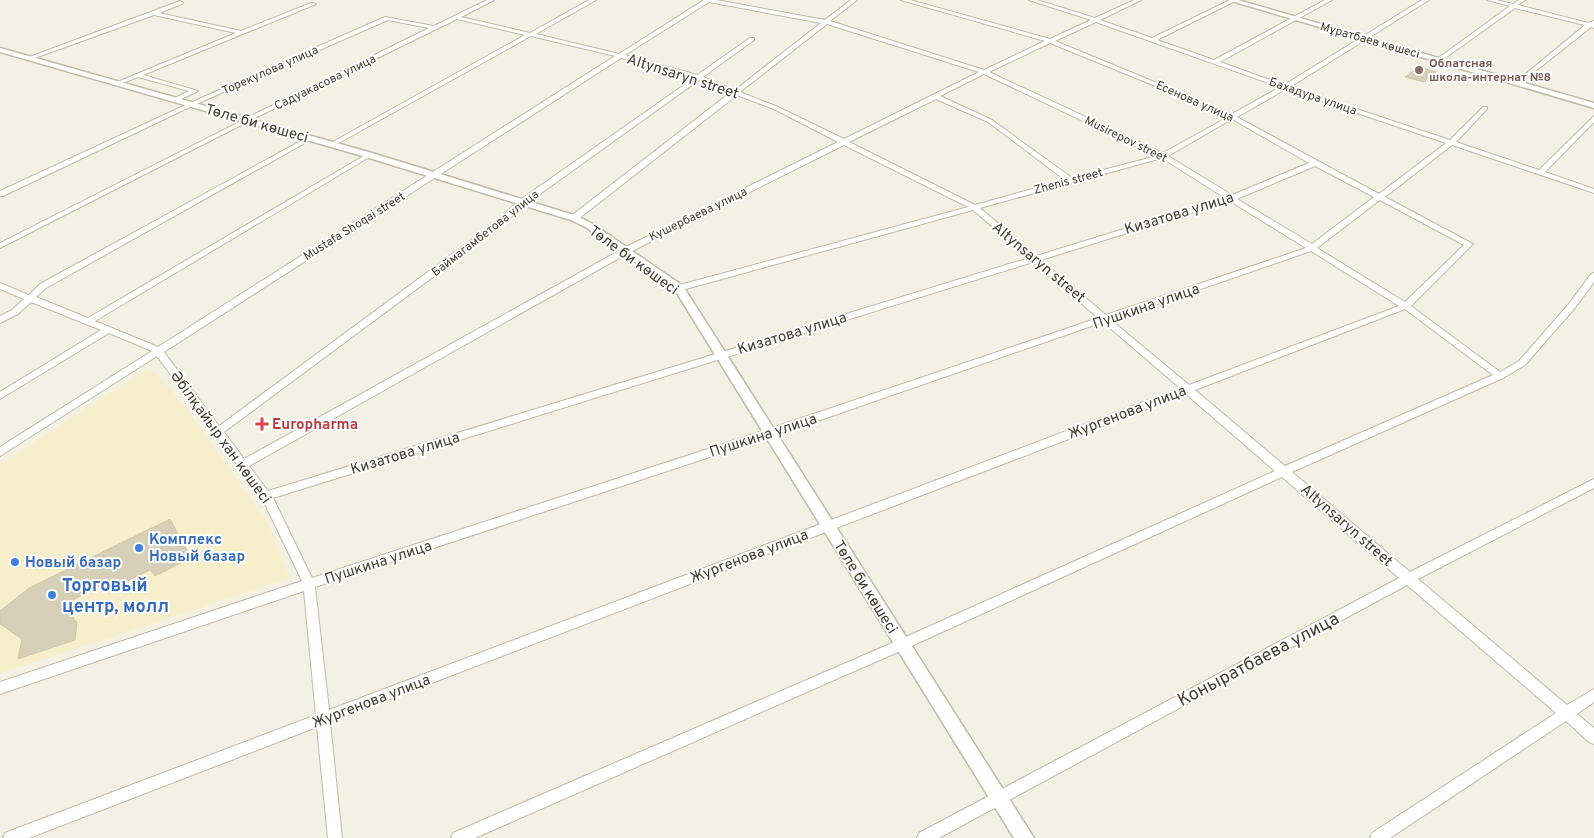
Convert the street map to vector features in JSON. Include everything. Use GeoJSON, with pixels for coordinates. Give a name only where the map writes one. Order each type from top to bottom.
{"type":"FeatureCollection","features":[{"type":"Feature","properties":{"kind":"street","name":"Садуакасова улица"},"geometry":{"type":"LineString","coordinates":[[0,246],[491,0]]}},
{"type":"Feature","properties":{"kind":"street"},"geometry":{"type":"LineString","coordinates":[[333,144],[593,0]]}},
{"type":"Feature","properties":{"kind":"street","name":"Musirepov street"},"geometry":{"type":"LineString","coordinates":[[708,0],[827,22],[984,72],[1164,156],[1406,306],[1500,376]]}},
{"type":"Feature","properties":{"kind":"street","name":"Mustafa Shoqai street"},"geometry":{"type":"LineString","coordinates":[[0,452],[708,0]]}},
{"type":"Feature","properties":{"kind":"street"},"geometry":{"type":"LineString","coordinates":[[574,218],[854,0]]}},
{"type":"Feature","properties":{"kind":"street","name":"Есенова улица"},"geometry":{"type":"LineString","coordinates":[[904,0],[1050,41],[1232,117],[1468,244]]}},
{"type":"Feature","properties":{"kind":"street","name":"Бахадура улица"},"geometry":{"type":"LineString","coordinates":[[1032,0],[1096,20],[1285,87],[1594,191]]}},
{"type":"Feature","properties":{"kind":"street","name":"Кушербаева улица"},"geometry":{"type":"LineString","coordinates":[[244,464],[626,250],[984,72],[1138,0]]}},
{"type":"Feature","properties":{"kind":"street"},"geometry":{"type":"LineString","coordinates":[[1152,40],[1233,0]]}},
{"type":"Feature","properties":{"kind":"street","name":"Мұратбаев көшесі"},"geometry":{"type":"LineString","coordinates":[[1233,0],[1594,106]]}},
{"type":"Feature","properties":{"kind":"street"},"geometry":{"type":"LineString","coordinates":[[1215,62],[1329,0]]}},
{"type":"Feature","properties":{"kind":"street","name":"Zhenis street"},"geometry":{"type":"LineString","coordinates":[[679,288],[1164,156],[1285,87],[1426,0]]}},
{"type":"Feature","properties":{"kind":"street"},"geometry":{"type":"LineString","coordinates":[[1490,0],[1593,24]]}},
{"type":"Feature","properties":{"kind":"street"},"geometry":{"type":"LineString","coordinates":[[1438,60],[1522,0]]}},
{"type":"Feature","properties":{"kind":"street"},"geometry":{"type":"LineString","coordinates":[[30,58],[154,13],[179,1]]}},
{"type":"Feature","properties":{"kind":"street"},"geometry":{"type":"LineString","coordinates":[[118,83],[313,4]]}},
{"type":"Feature","properties":{"kind":"street"},"geometry":{"type":"LineString","coordinates":[[154,13],[242,33]]}},
{"type":"Feature","properties":{"kind":"street","name":"Altynsaryn street"},"geometry":{"type":"LineString","coordinates":[[456,17],[621,56],[698,77],[776,108],[974,207],[1594,737]]}},
{"type":"Feature","properties":{"kind":"street","name":"Торекулова улица"},"geometry":{"type":"LineString","coordinates":[[0,194],[192,104],[387,18],[436,28]]}},
{"type":"Feature","properties":{"kind":"street"},"geometry":{"type":"LineString","coordinates":[[1518,83],[1593,24]]}},
{"type":"Feature","properties":{"kind":"street","name":"Баймагамбетова улица"},"geometry":{"type":"LineString","coordinates":[[219,431],[496,226],[523,202],[752,39]]}},
{"type":"Feature","properties":{"kind":"street","name":"Төле би көшесі"},"geometry":{"type":"LineString","coordinates":[[0,50],[369,154],[574,218],[626,250],[679,288],[1025,838]]}},
{"type":"Feature","properties":{"kind":"street"},"geometry":{"type":"LineString","coordinates":[[138,76],[196,91],[175,100]]}},
{"type":"Feature","properties":{"kind":"street"},"geometry":{"type":"LineString","coordinates":[[143,90],[162,82]]}},
{"type":"Feature","properties":{"kind":"street"},"geometry":{"type":"LineString","coordinates":[[157,94],[176,86]]}},
{"type":"Feature","properties":{"kind":"street"},"geometry":{"type":"LineString","coordinates":[[935,96],[990,121],[1070,181]]}},
{"type":"Feature","properties":{"kind":"street","name":"Пушкина улица"},"geometry":{"type":"LineString","coordinates":[[0,688],[309,584],[770,433],[1106,320],[1312,248],[1452,143],[1485,108]]}},
{"type":"Feature","properties":{"kind":"street"},"geometry":{"type":"LineString","coordinates":[[1540,173],[1594,118]]}},
{"type":"Feature","properties":{"kind":"street"},"geometry":{"type":"LineString","coordinates":[[0,320],[15,312],[42,286],[310,138]]}},
{"type":"Feature","properties":{"kind":"street"},"geometry":{"type":"LineString","coordinates":[[88,322],[369,154]]}},
{"type":"Feature","properties":{"kind":"street","name":"Кизатова улица"},"geometry":{"type":"LineString","coordinates":[[266,496],[1232,198],[1315,163]]}},
{"type":"Feature","properties":{"kind":"street","name":"Жургенова улица"},"geometry":{"type":"LineString","coordinates":[[10,838],[1406,306],[1468,244]]}},
{"type":"Feature","properties":{"kind":"street"},"geometry":{"type":"LineString","coordinates":[[458,838],[903,644],[1284,471],[1500,376],[1522,363],[1572,307],[1594,276]]}},
{"type":"Feature","properties":{"kind":"street"},"geometry":{"type":"LineString","coordinates":[[0,286],[158,350]]}},
{"type":"Feature","properties":{"kind":"street"},"geometry":{"type":"LineString","coordinates":[[0,396],[108,330]]}},
{"type":"Feature","properties":{"kind":"street","name":"Әбілқайыр хан көшесі"},"geometry":{"type":"LineString","coordinates":[[158,350],[266,496],[309,584],[335,838]]}},
{"type":"Feature","properties":{"kind":"street","name":"Коныратбаева улица"},"geometry":{"type":"LineString","coordinates":[[924,838],[1409,578],[1594,483]]}},
{"type":"Feature","properties":{"kind":"street"},"geometry":{"type":"LineString","coordinates":[[1377,838],[1594,695]]}},
{"type":"Feature","properties":{"kind":"shaded area","name":"Комплекс Новый базар"},"geometry":{"type":"Polygon","coordinates":[[[150,367],[181,401],[266,519],[290,578],[0,673],[0,464],[150,367]]]}},
{"type":"Feature","properties":{"kind":"building"},"geometry":{"type":"Polygon","coordinates":[[[1417,68],[1436,72],[1424,82],[1405,77],[1417,68]]]}},
{"type":"Feature","properties":{"kind":"building","name":"Торговый центр, молл"},"geometry":{"type":"Polygon","coordinates":[[[170,519],[191,558],[155,576],[150,570],[115,587],[110,581],[69,602],[74,620],[77,622],[75,640],[18,659],[22,639],[0,624],[0,611],[29,588],[170,519]]]}},
{"type":"Feature","properties":{"kind":"place","name":"Облатсная школа-интернат №8"},"geometry":{"type":"Point","coordinates":[1419,70]}},
{"type":"Feature","properties":{"kind":"place","name":"Europharma"},"geometry":{"type":"Point","coordinates":[262,424]}},
{"type":"Feature","properties":{"kind":"place","name":"Комплекс Новый базар"},"geometry":{"type":"Point","coordinates":[139,548]}},
{"type":"Feature","properties":{"kind":"place","name":"Новый базар"},"geometry":{"type":"Point","coordinates":[15,562]}},
{"type":"Feature","properties":{"kind":"place","name":"Торговый центр, молл"},"geometry":{"type":"Point","coordinates":[52,595]}}]}
